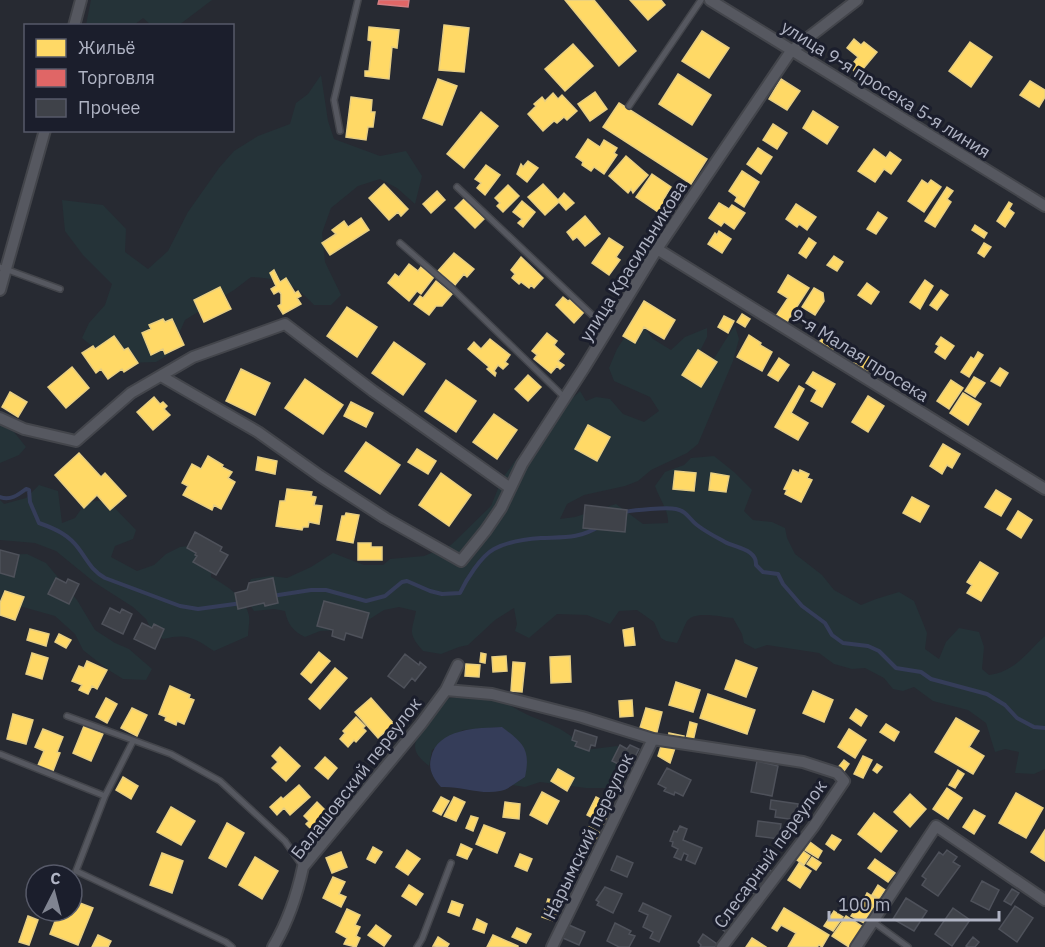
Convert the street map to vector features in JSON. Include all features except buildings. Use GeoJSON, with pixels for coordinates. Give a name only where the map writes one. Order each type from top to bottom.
{"type":"FeatureCollection","features":[{"type":"Feature","properties":{"kind":"street"},"geometry":{"type":"LineString","coordinates":[[75,24],[81,0]]}},
{"type":"Feature","properties":{"kind":"street","name":"улица 9-я просека 5-я линия"},"geometry":{"type":"LineString","coordinates":[[710,0],[1045,206]]}},
{"type":"Feature","properties":{"kind":"street","name":"улица Красильникова"},"geometry":{"type":"LineString","coordinates":[[161,376],[258,432],[385,518],[461,561],[501,508],[522,464],[657,249],[791,51],[857,0]]}},
{"type":"Feature","properties":{"kind":"street"},"geometry":{"type":"LineString","coordinates":[[0,290],[3,268],[44,132]]}},
{"type":"Feature","properties":{"kind":"street","name":"9-я Малая просека"},"geometry":{"type":"LineString","coordinates":[[657,249],[1045,489]]}},
{"type":"Feature","properties":{"kind":"street"},"geometry":{"type":"LineString","coordinates":[[0,418],[24,429],[76,441],[131,393],[194,357],[285,324],[510,488]]}},
{"type":"Feature","properties":{"kind":"street","name":"Балашовский переулок"},"geometry":{"type":"LineString","coordinates":[[273,947],[284,929],[303,867],[421,724],[446,690],[458,665]]}},
{"type":"Feature","properties":{"kind":"street"},"geometry":{"type":"LineString","coordinates":[[446,690],[492,694],[582,717],[653,739]]}},
{"type":"Feature","properties":{"kind":"street","name":"Слесарный переулок"},"geometry":{"type":"LineString","coordinates":[[653,739],[803,762],[837,773],[844,781],[813,827],[723,947]]}},
{"type":"Feature","properties":{"kind":"street","name":"Нарымский переулок"},"geometry":{"type":"LineString","coordinates":[[552,947],[653,739]]}},
{"type":"Feature","properties":{"kind":"street"},"geometry":{"type":"LineString","coordinates":[[856,947],[936,826],[1045,900]]}},
{"type":"Feature","properties":{"kind":"lane"},"geometry":{"type":"LineString","coordinates":[[340,130],[334,100],[358,0]]}},
{"type":"Feature","properties":{"kind":"lane"},"geometry":{"type":"LineString","coordinates":[[629,106],[701,0]]}},
{"type":"Feature","properties":{"kind":"lane"},"geometry":{"type":"LineString","coordinates":[[457,187],[608,330]]}},
{"type":"Feature","properties":{"kind":"lane"},"geometry":{"type":"LineString","coordinates":[[400,243],[453,289],[564,397]]}},
{"type":"Feature","properties":{"kind":"lane"},"geometry":{"type":"LineString","coordinates":[[3,268],[60,289]]}},
{"type":"Feature","properties":{"kind":"lane"},"geometry":{"type":"LineString","coordinates":[[67,716],[171,754],[220,781],[285,841],[303,867]]}},
{"type":"Feature","properties":{"kind":"lane"},"geometry":{"type":"LineString","coordinates":[[133,741],[105,796],[76,871],[226,942],[232,947]]}},
{"type":"Feature","properties":{"kind":"lane"},"geometry":{"type":"LineString","coordinates":[[0,754],[105,796]]}},
{"type":"Feature","properties":{"kind":"lane"},"geometry":{"type":"LineString","coordinates":[[417,947],[451,863]]}},
{"type":"Feature","properties":{"kind":"lane"},"geometry":{"type":"LineString","coordinates":[[872,921],[908,947]]}},
{"type":"Feature","properties":{"kind":"shaded area"},"geometry":{"type":"Polygon","coordinates":[[[91,0],[212,0],[180,24],[150,24],[143,18],[135,24],[86,24],[91,0]]]}},
{"type":"Feature","properties":{"kind":"shaded area"},"geometry":{"type":"Polygon","coordinates":[[[321,75],[328,121],[334,139],[380,156],[406,151],[422,176],[415,204],[397,188],[380,179],[358,186],[331,208],[322,233],[325,262],[341,295],[331,305],[314,305],[294,287],[270,279],[251,277],[185,320],[170,354],[156,362],[125,363],[107,358],[82,338],[89,323],[105,305],[112,284],[83,255],[65,231],[62,200],[103,205],[126,229],[125,252],[148,269],[168,251],[188,212],[234,151],[258,136],[290,124],[296,103],[308,94],[321,75]]]}},
{"type":"Feature","properties":{"kind":"shaded area"},"geometry":{"type":"Polygon","coordinates":[[[634,323],[644,327],[653,339],[671,350],[685,337],[707,328],[707,337],[686,379],[692,383],[710,364],[735,326],[739,339],[733,361],[698,444],[687,453],[651,470],[638,481],[584,495],[567,504],[560,519],[575,517],[616,504],[643,524],[668,523],[665,509],[655,486],[665,472],[684,465],[691,458],[714,456],[752,490],[744,511],[753,520],[772,522],[785,528],[795,554],[822,575],[834,590],[861,605],[899,592],[914,601],[927,633],[925,649],[939,659],[946,642],[959,628],[979,632],[984,647],[982,669],[989,675],[1013,666],[1045,636],[1045,769],[1034,774],[1015,773],[1019,752],[1005,749],[995,752],[986,723],[968,710],[933,701],[914,687],[903,691],[893,689],[884,678],[865,668],[852,669],[834,664],[819,653],[767,645],[755,649],[744,643],[733,618],[709,615],[691,618],[687,621],[677,643],[661,638],[654,622],[637,610],[619,611],[610,624],[587,615],[557,614],[529,638],[515,631],[517,624],[514,608],[495,620],[468,645],[441,654],[423,651],[412,632],[416,611],[399,607],[384,610],[354,629],[320,631],[305,637],[292,627],[285,611],[274,609],[254,611],[243,595],[251,579],[271,576],[287,578],[333,553],[364,565],[383,565],[390,559],[424,556],[451,545],[491,506],[502,479],[515,461],[548,422],[580,391],[586,401],[596,397],[610,399],[623,414],[644,422],[659,411],[650,397],[614,381],[609,368],[617,349],[634,323]]]}},
{"type":"Feature","properties":{"kind":"shaded area"},"geometry":{"type":"Polygon","coordinates":[[[0,425],[14,432],[26,447],[19,455],[0,463],[0,425]]]}},
{"type":"Feature","properties":{"kind":"shaded area"},"geometry":{"type":"Polygon","coordinates":[[[39,485],[58,491],[62,523],[75,518],[86,502],[107,500],[136,530],[133,539],[115,546],[111,557],[137,571],[154,565],[166,554],[180,547],[196,545],[211,555],[211,577],[240,598],[247,609],[248,636],[214,651],[190,638],[163,639],[152,631],[146,619],[133,607],[94,582],[56,551],[35,543],[0,540],[0,500],[4,504],[26,498],[39,485]]]}},
{"type":"Feature","properties":{"kind":"shaded area"},"geometry":{"type":"Polygon","coordinates":[[[27,554],[46,563],[77,600],[95,630],[129,649],[152,669],[146,680],[123,679],[107,669],[83,650],[75,634],[55,616],[23,607],[0,610],[0,555],[27,554]]]}},
{"type":"Feature","properties":{"kind":"shaded area"},"geometry":{"type":"Polygon","coordinates":[[[459,697],[507,704],[563,731],[585,750],[617,746],[633,753],[637,770],[626,786],[614,788],[586,788],[540,782],[525,787],[512,785],[525,777],[502,727],[463,730],[432,750],[429,766],[416,752],[416,741],[443,699],[459,697]]]}},
{"type":"Feature","properties":{"kind":"water"},"geometry":{"type":"Polygon","coordinates":[[[502,727],[524,748],[527,760],[525,777],[506,789],[493,792],[441,787],[430,766],[435,748],[441,741],[450,735],[471,729],[502,727]]]}},
{"type":"Feature","properties":{"kind":"waterway"},"geometry":{"type":"LineString","coordinates":[[0,497],[11,498],[26,489],[29,490],[30,502],[39,523],[71,540],[93,569],[105,578],[180,606],[198,609],[242,603]]}},
{"type":"Feature","properties":{"kind":"waterway"},"geometry":{"type":"LineString","coordinates":[[624,512],[665,508],[683,512],[707,532],[750,552],[756,565],[763,572],[778,574],[783,584],[802,606],[825,623],[832,635],[843,643],[868,646],[879,651],[896,668],[921,672],[931,679],[987,694],[1005,705],[1017,718],[1034,727],[1045,728]]}},
{"type":"Feature","properties":{"kind":"waterway"},"geometry":{"type":"LineString","coordinates":[[272,596],[326,590],[366,601],[385,596],[402,582],[407,581],[442,594],[460,593],[479,563],[494,549],[523,540],[578,535],[600,526]]}}]}
